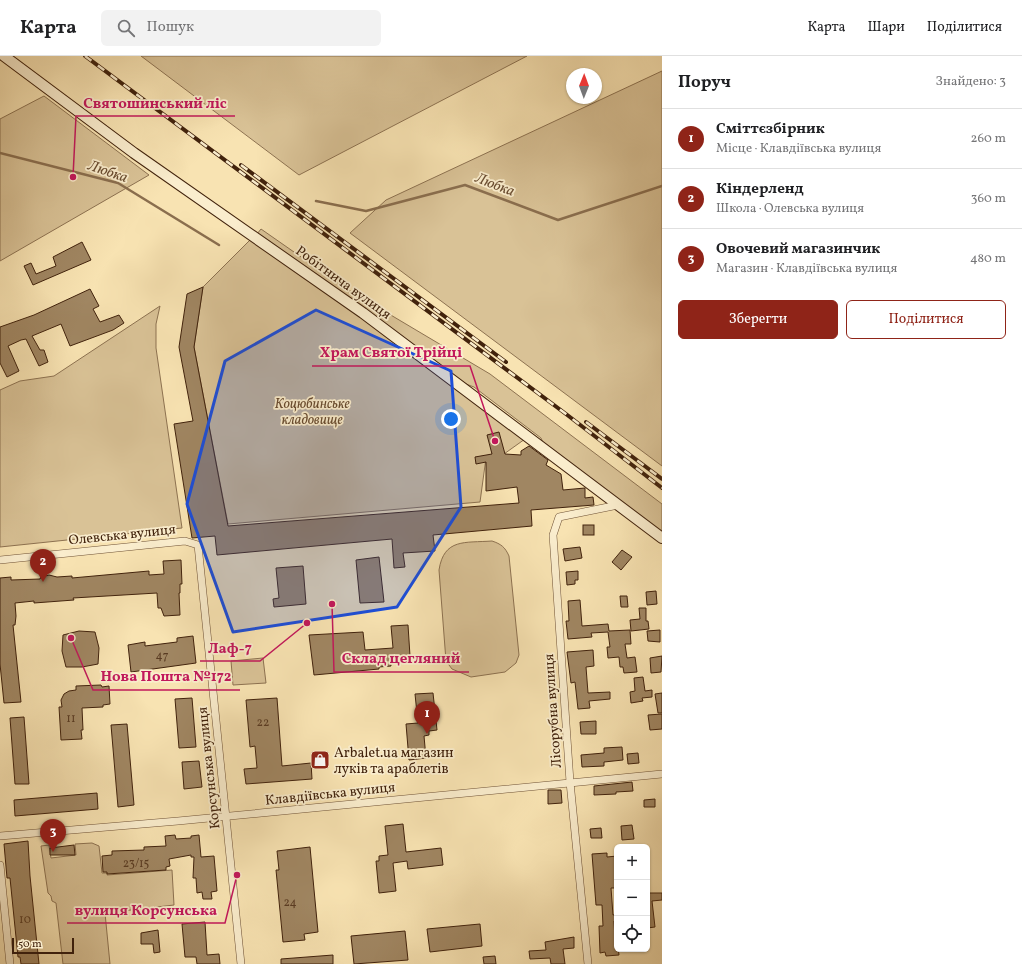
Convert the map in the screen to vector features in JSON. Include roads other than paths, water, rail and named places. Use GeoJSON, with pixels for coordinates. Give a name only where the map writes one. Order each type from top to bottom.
{"type":"FeatureCollection","features":[{"type":"Feature","properties":{"kind":"street","name":"Робітнича вулиця"},"geometry":{"type":"LineString","coordinates":[[4,56],[134,153],[363,313],[662,538]]}},
{"type":"Feature","properties":{"kind":"street","name":"Лісорубна вулиця"},"geometry":{"type":"LineString","coordinates":[[588,964],[570,782],[553,535],[558,517],[618,506]]}},
{"type":"Feature","properties":{"kind":"street","name":"Олевська вулиця"},"geometry":{"type":"LineString","coordinates":[[0,560],[185,541],[198,546]]}},
{"type":"Feature","properties":{"kind":"street","name":"Корсунська вулиця"},"geometry":{"type":"LineString","coordinates":[[198,546],[241,964]]}},
{"type":"Feature","properties":{"kind":"street","name":"Клавдіївська вулиця"},"geometry":{"type":"LineString","coordinates":[[0,836],[226,817],[662,774]]}},
{"type":"Feature","properties":{"kind":"street"},"geometry":{"type":"LineString","coordinates":[[0,865],[10,964]]}},
{"type":"Feature","properties":{"kind":"waterway","name":"Любка"},"geometry":{"type":"LineString","coordinates":[[0,153],[118,183],[219,245]]}},
{"type":"Feature","properties":{"kind":"waterway","name":"Любка"},"geometry":{"type":"LineString","coordinates":[[316,201],[366,211],[465,185],[558,220],[662,186]]}},
{"type":"Feature","properties":{"kind":"railway"},"geometry":{"type":"LineString","coordinates":[[85,56],[566,414],[662,488]]}},
{"type":"Feature","properties":{"kind":"railway"},"geometry":{"type":"LineString","coordinates":[[241,165],[506,362]]}},
{"type":"Feature","properties":{"kind":"railway"},"geometry":{"type":"LineString","coordinates":[[586,422],[662,479]]}},
{"type":"Feature","properties":{"kind":"place","name":"Святошинський ліс"},"geometry":{"type":"Point","coordinates":[73,177]}},
{"type":"Feature","properties":{"kind":"place","name":"Храм Святої Трійці"},"geometry":{"type":"Point","coordinates":[495,441]}},
{"type":"Feature","properties":{"kind":"place","name":"Кіндерленд"},"geometry":{"type":"Point","coordinates":[43,582]}},
{"type":"Feature","properties":{"kind":"place","name":"Склад цегляний"},"geometry":{"type":"Point","coordinates":[332,604]}},
{"type":"Feature","properties":{"kind":"place","name":"Лаф-7"},"geometry":{"type":"Point","coordinates":[307,623]}},
{"type":"Feature","properties":{"kind":"place","name":"Нова Пошта №172"},"geometry":{"type":"Point","coordinates":[71,638]}},
{"type":"Feature","properties":{"kind":"place","name":"Сміттєзбірник"},"geometry":{"type":"Point","coordinates":[427,734]}},
{"type":"Feature","properties":{"kind":"place","name":"Arbalet.ua магазин луків та араблетів"},"geometry":{"type":"Point","coordinates":[320,760]}},
{"type":"Feature","properties":{"kind":"place","name":"Овочевий магазинчик"},"geometry":{"type":"Point","coordinates":[53,852]}},
{"type":"Feature","properties":{"kind":"place","name":"вулиця Корсунська"},"geometry":{"type":"Point","coordinates":[237,875]}},
{"type":"Feature","properties":{"kind":"park label","name":"Коцюбинське кладовище"},"geometry":{"type":"Point","coordinates":[312,412]}}]}
